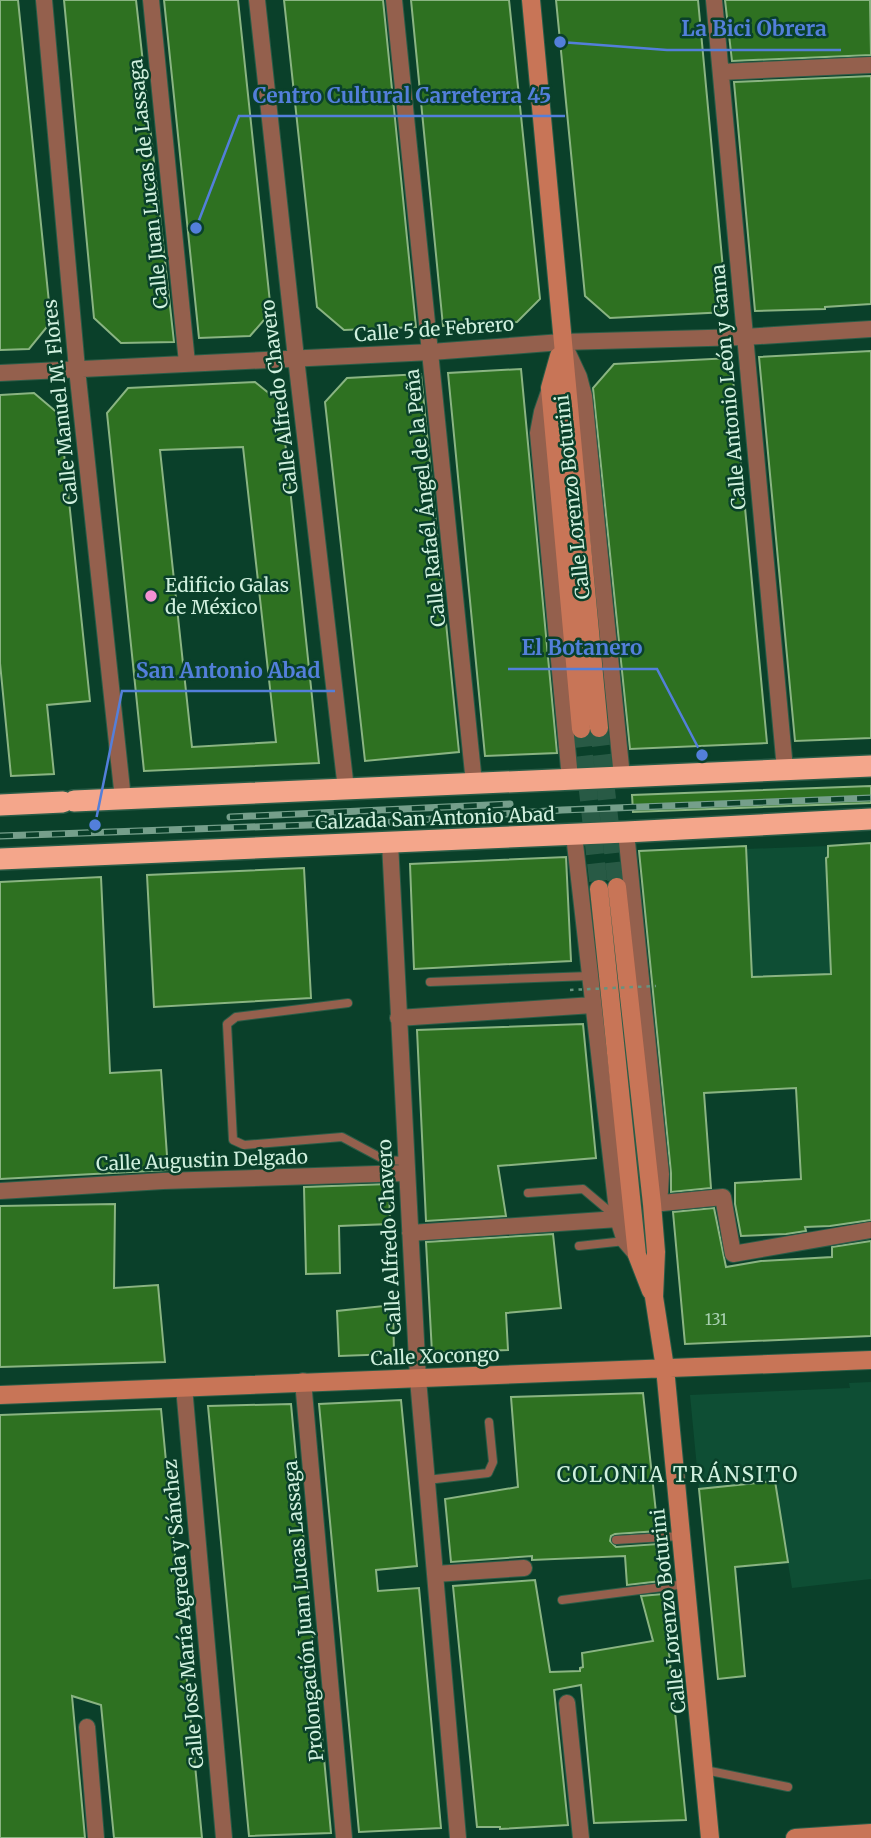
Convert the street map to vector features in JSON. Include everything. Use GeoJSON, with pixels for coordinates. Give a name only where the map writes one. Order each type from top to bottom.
{"type":"FeatureCollection","features":[{"type":"Feature","properties":{"kind":"highway","name":"Calzada San Antonio Abad"},"geometry":{"type":"LineString","coordinates":[[0,805],[871,766]]}},
{"type":"Feature","properties":{"kind":"highway","name":"Calzada San Antonio Abad"},"geometry":{"type":"LineString","coordinates":[[0,859],[574,835],[871,819]]}},
{"type":"Feature","properties":{"kind":"main road","name":"Calle Lorenzo Boturini"},"geometry":{"type":"LineString","coordinates":[[531,0],[599,728]]}},
{"type":"Feature","properties":{"kind":"main road","name":"Calle Lorenzo Boturini"},"geometry":{"type":"LineString","coordinates":[[562,342],[550,388],[581,729]]}},
{"type":"Feature","properties":{"kind":"main road","name":"Calle Lorenzo Boturini"},"geometry":{"type":"LineString","coordinates":[[654,1297],[637,1255],[608,888],[652,1204],[656,1252],[654,1297],[665,1368],[710,1838]]}},
{"type":"Feature","properties":{"kind":"main road","name":"Calle Xocongo"},"geometry":{"type":"LineString","coordinates":[[0,1395],[871,1360]]}},
{"type":"Feature","properties":{"kind":"main road"},"geometry":{"type":"LineString","coordinates":[[795,1838],[871,1833]]}},
{"type":"Feature","properties":{"kind":"street","name":"Calle Manuel M. Flores"},"geometry":{"type":"LineString","coordinates":[[44,0],[77,369],[123,799]]}},
{"type":"Feature","properties":{"kind":"street","name":"Calle Juan Lucas de Lassaga"},"geometry":{"type":"LineString","coordinates":[[151,0],[187,363]]}},
{"type":"Feature","properties":{"kind":"street","name":"Calle Alfredo Chavero"},"geometry":{"type":"LineString","coordinates":[[257,0],[346,789]]}},
{"type":"Feature","properties":{"kind":"street","name":"Calle Rafaél Ángel de la Peña"},"geometry":{"type":"LineString","coordinates":[[394,0],[474,783]]}},
{"type":"Feature","properties":{"kind":"street","name":"Calle Antonio León y Gama"},"geometry":{"type":"LineString","coordinates":[[713,0],[785,769]]}},
{"type":"Feature","properties":{"kind":"street"},"geometry":{"type":"LineString","coordinates":[[721,72],[871,65]]}},
{"type":"Feature","properties":{"kind":"street","name":"Calle 5 de Febrero"},"geometry":{"type":"LineString","coordinates":[[0,373],[431,352],[562,342],[871,330]]}},
{"type":"Feature","properties":{"kind":"street","name":"Calle Lorenzo Boturini"},"geometry":{"type":"LineString","coordinates":[[562,342],[579,377],[584,396],[622,777]]}},
{"type":"Feature","properties":{"kind":"street","name":"Calle Lorenzo Boturini"},"geometry":{"type":"LineString","coordinates":[[550,388],[538,433],[570,779]]}},
{"type":"Feature","properties":{"kind":"street","name":"Calle Lorenzo Boturini"},"geometry":{"type":"LineString","coordinates":[[626,832],[661,1174],[660,1192],[652,1204]]}},
{"type":"Feature","properties":{"kind":"street","name":"Calle Lorenzo Boturini"},"geometry":{"type":"LineString","coordinates":[[574,835],[618,1219],[625,1241],[637,1255]]}},
{"type":"Feature","properties":{"kind":"street","name":"Calle Alfredo Chavero"},"geometry":{"type":"LineString","coordinates":[[390,843],[418,1378],[458,1838]]}},
{"type":"Feature","properties":{"kind":"street"},"geometry":{"type":"LineString","coordinates":[[398,1018],[593,1005]]}},
{"type":"Feature","properties":{"kind":"street","name":"Calle Augustin Delgado"},"geometry":{"type":"LineString","coordinates":[[0,1191],[406,1167]]}},
{"type":"Feature","properties":{"kind":"street"},"geometry":{"type":"LineString","coordinates":[[652,1204],[723,1197],[733,1254],[871,1230]]}},
{"type":"Feature","properties":{"kind":"street"},"geometry":{"type":"LineString","coordinates":[[410,1233],[618,1219]]}},
{"type":"Feature","properties":{"kind":"street","name":"Prolongación Juan Lucas Lassaga"},"geometry":{"type":"LineString","coordinates":[[303,1381],[344,1838]]}},
{"type":"Feature","properties":{"kind":"street","name":"Calle José María Agreda y Sánchez"},"geometry":{"type":"LineString","coordinates":[[184,1387],[224,1838]]}},
{"type":"Feature","properties":{"kind":"street"},"geometry":{"type":"LineString","coordinates":[[435,1574],[524,1568]]}},
{"type":"Feature","properties":{"kind":"street"},"geometry":{"type":"LineString","coordinates":[[567,1703],[581,1838]]}},
{"type":"Feature","properties":{"kind":"street"},"geometry":{"type":"LineString","coordinates":[[88,1727],[96,1838]]}},
{"type":"Feature","properties":{"kind":"lane"},"geometry":{"type":"LineString","coordinates":[[430,982],[590,976]]}},
{"type":"Feature","properties":{"kind":"lane"},"geometry":{"type":"LineString","coordinates":[[348,1003],[230,1019],[226,1029],[233,1140],[244,1145],[342,1137],[385,1160],[406,1167]]}},
{"type":"Feature","properties":{"kind":"lane"},"geometry":{"type":"LineString","coordinates":[[528,1193],[583,1189],[618,1219]]}},
{"type":"Feature","properties":{"kind":"lane"},"geometry":{"type":"LineString","coordinates":[[579,1246],[625,1241]]}},
{"type":"Feature","properties":{"kind":"lane"},"geometry":{"type":"LineString","coordinates":[[427,1480],[488,1473],[493,1462],[489,1422]]}},
{"type":"Feature","properties":{"kind":"lane"},"geometry":{"type":"LineString","coordinates":[[616,1540],[681,1536]]}},
{"type":"Feature","properties":{"kind":"lane"},"geometry":{"type":"LineString","coordinates":[[562,1600],[686,1584]]}},
{"type":"Feature","properties":{"kind":"lane"},"geometry":{"type":"LineString","coordinates":[[705,1770],[788,1787]]}},
{"type":"Feature","properties":{"kind":"path"},"geometry":{"type":"LineString","coordinates":[[569,990],[656,986]]}},
{"type":"Feature","properties":{"kind":"shaded area"},"geometry":{"type":"Polygon","coordinates":[[[828,846],[826,858],[831,974],[752,977],[746,849],[828,846]]]}},
{"type":"Feature","properties":{"kind":"shaded area"},"geometry":{"type":"Polygon","coordinates":[[[871,1382],[871,1579],[792,1588],[775,1481],[699,1489],[690,1395],[850,1388],[849,1383],[871,1382]]]}},
{"type":"Feature","properties":{"kind":"building"},"geometry":{"type":"Polygon","coordinates":[[[0,0],[18,0],[51,322],[29,349],[0,350],[0,0]]]}},
{"type":"Feature","properties":{"kind":"building"},"geometry":{"type":"Polygon","coordinates":[[[64,0],[136,0],[174,342],[121,343],[94,318],[64,0]]]}},
{"type":"Feature","properties":{"kind":"building"},"geometry":{"type":"Polygon","coordinates":[[[164,0],[238,0],[271,312],[250,336],[199,338],[164,0]]]}},
{"type":"Feature","properties":{"kind":"building"},"geometry":{"type":"Polygon","coordinates":[[[284,0],[383,0],[416,327],[344,330],[317,307],[284,0]]]}},
{"type":"Feature","properties":{"kind":"building"},"geometry":{"type":"Polygon","coordinates":[[[411,0],[509,0],[540,299],[517,322],[443,326],[411,0]]]}},
{"type":"Feature","properties":{"kind":"building"},"geometry":{"type":"Polygon","coordinates":[[[556,0],[698,0],[727,312],[610,318],[585,296],[556,0]]]}},
{"type":"Feature","properties":{"kind":"building"},"geometry":{"type":"Polygon","coordinates":[[[725,0],[870,0],[871,55],[732,61],[725,0]]]}},
{"type":"Feature","properties":{"kind":"building"},"geometry":{"type":"Polygon","coordinates":[[[871,76],[871,304],[825,309],[755,311],[734,82],[871,76]]]}},
{"type":"Feature","properties":{"kind":"building"},"geometry":{"type":"Polygon","coordinates":[[[871,351],[871,738],[795,741],[759,357],[871,351]]]}},
{"type":"Feature","properties":{"kind":"building"},"geometry":{"type":"Polygon","coordinates":[[[731,358],[767,743],[630,749],[593,388],[614,364],[731,358]]]}},
{"type":"Feature","properties":{"kind":"building"},"geometry":{"type":"Polygon","coordinates":[[[521,369],[557,753],[485,756],[448,373],[521,369]]]}},
{"type":"Feature","properties":{"kind":"building"},"geometry":{"type":"Polygon","coordinates":[[[421,374],[459,752],[365,761],[325,402],[347,378],[421,374]]]}},
{"type":"Feature","properties":{"kind":"building","name":"Edificio Galas de México"},"geometry":{"type":"Polygon","coordinates":[[[255,382],[281,403],[319,763],[144,771],[107,413],[128,388],[255,382]],[[243,447],[160,450],[192,747],[276,742],[243,447]]]}},
{"type":"Feature","properties":{"kind":"building"},"geometry":{"type":"Polygon","coordinates":[[[34,393],[60,415],[90,701],[47,705],[54,774],[11,776],[0,663],[0,395],[34,393]]]}},
{"type":"Feature","properties":{"kind":"building"},"geometry":{"type":"Polygon","coordinates":[[[871,786],[871,803],[633,812],[632,795],[871,786]]]}},
{"type":"Feature","properties":{"kind":"building"},"geometry":{"type":"Polygon","coordinates":[[[871,843],[871,1220],[805,1227],[806,1231],[786,1234],[741,1236],[735,1204],[735,1183],[801,1179],[796,1088],[704,1093],[711,1188],[671,1192],[639,851],[746,846],[752,977],[831,974],[826,858],[828,846],[871,843]]]}},
{"type":"Feature","properties":{"kind":"building"},"geometry":{"type":"Polygon","coordinates":[[[566,857],[571,961],[414,969],[410,864],[566,857]]]}},
{"type":"Feature","properties":{"kind":"building"},"geometry":{"type":"Polygon","coordinates":[[[304,868],[311,998],[154,1007],[147,875],[304,868]]]}},
{"type":"Feature","properties":{"kind":"building"},"geometry":{"type":"Polygon","coordinates":[[[101,877],[110,1073],[161,1070],[168,1170],[0,1179],[0,882],[101,877]]]}},
{"type":"Feature","properties":{"kind":"building"},"geometry":{"type":"Polygon","coordinates":[[[583,1024],[596,1158],[498,1166],[506,1216],[426,1221],[417,1030],[583,1024]]]}},
{"type":"Feature","properties":{"kind":"building"},"geometry":{"type":"Polygon","coordinates":[[[389,1184],[390,1224],[339,1226],[340,1273],[306,1274],[304,1187],[389,1184]]]}},
{"type":"Feature","properties":{"kind":"building"},"geometry":{"type":"Polygon","coordinates":[[[115,1204],[114,1288],[158,1285],[165,1362],[0,1367],[0,1206],[115,1204]]]}},
{"type":"Feature","properties":{"kind":"building"},"geometry":{"type":"Polygon","coordinates":[[[714,1208],[726,1267],[761,1261],[832,1257],[832,1247],[871,1241],[871,1336],[685,1344],[673,1212],[714,1208]]]}},
{"type":"Feature","properties":{"kind":"building"},"geometry":{"type":"Polygon","coordinates":[[[553,1234],[561,1308],[506,1313],[508,1350],[432,1353],[426,1242],[553,1234]]]}},
{"type":"Feature","properties":{"kind":"building"},"geometry":{"type":"Polygon","coordinates":[[[393,1305],[394,1354],[339,1356],[337,1311],[393,1305]]]}},
{"type":"Feature","properties":{"kind":"building"},"geometry":{"type":"Polygon","coordinates":[[[643,1393],[658,1531],[615,1534],[610,1541],[616,1547],[658,1544],[661,1581],[627,1585],[625,1556],[532,1560],[532,1556],[451,1562],[445,1499],[518,1487],[511,1397],[643,1393]]]}},
{"type":"Feature","properties":{"kind":"building"},"geometry":{"type":"Polygon","coordinates":[[[401,1400],[417,1566],[376,1570],[378,1591],[419,1588],[441,1828],[359,1832],[319,1404],[401,1400]]]}},
{"type":"Feature","properties":{"kind":"building"},"geometry":{"type":"Polygon","coordinates":[[[291,1404],[331,1833],[249,1836],[208,1406],[291,1404]]]}},
{"type":"Feature","properties":{"kind":"building"},"geometry":{"type":"Polygon","coordinates":[[[161,1409],[202,1838],[114,1838],[101,1705],[72,1696],[85,1838],[0,1838],[0,1415],[161,1409]]]}},
{"type":"Feature","properties":{"kind":"building"},"geometry":{"type":"Polygon","coordinates":[[[775,1481],[788,1562],[735,1567],[745,1676],[718,1679],[699,1489],[775,1481]]]}},
{"type":"Feature","properties":{"kind":"building"},"geometry":{"type":"Polygon","coordinates":[[[535,1580],[550,1672],[580,1671],[583,1667],[582,1653],[653,1641],[641,1596],[663,1594],[686,1820],[594,1823],[581,1685],[554,1690],[568,1825],[500,1829],[477,1827],[453,1586],[535,1580]]]}},
{"type":"Feature","properties":{"kind":"tunnel"},"geometry":{"type":"LineString","coordinates":[[599,728],[617,887]]}},
{"type":"Feature","properties":{"kind":"tunnel"},"geometry":{"type":"LineString","coordinates":[[581,729],[599,889]]}},
{"type":"Feature","properties":{"kind":"railway"},"geometry":{"type":"LineString","coordinates":[[0,836],[390,822],[562,810],[871,798]]}},
{"type":"Feature","properties":{"kind":"railway"},"geometry":{"type":"LineString","coordinates":[[230,817],[510,804]]}},
{"type":"Feature","properties":{"kind":"place","name":"La Bici Obrera"},"geometry":{"type":"Point","coordinates":[560,42]}},
{"type":"Feature","properties":{"kind":"place","name":"Centro Cultural Carreterra 45"},"geometry":{"type":"Point","coordinates":[196,228]}},
{"type":"Feature","properties":{"kind":"place","name":"Edificio Galas de México"},"geometry":{"type":"Point","coordinates":[151,596]}},
{"type":"Feature","properties":{"kind":"place","name":"El Botanero"},"geometry":{"type":"Point","coordinates":[702,755]}},
{"type":"Feature","properties":{"kind":"place","name":"San Antonio Abad"},"geometry":{"type":"Point","coordinates":[95,825]}},
{"type":"Feature","properties":{"kind":"district","name":"COLONIA TRÁNSITO"},"geometry":{"type":"Point","coordinates":[678,1475]}}]}
